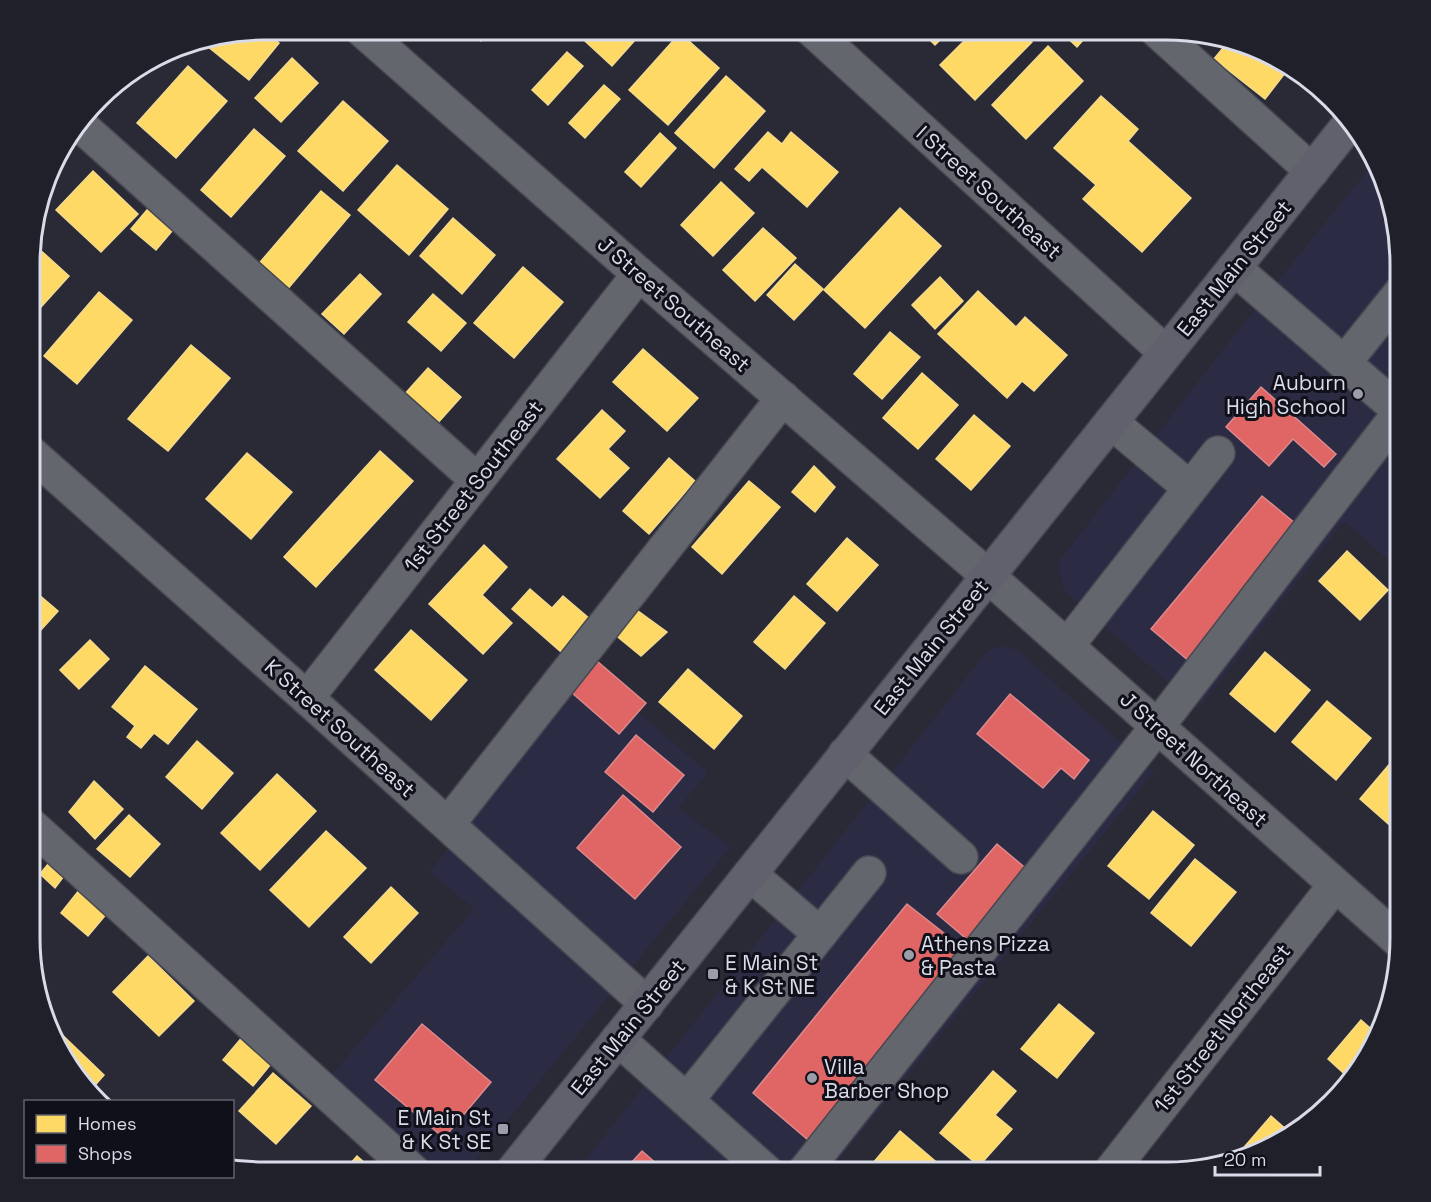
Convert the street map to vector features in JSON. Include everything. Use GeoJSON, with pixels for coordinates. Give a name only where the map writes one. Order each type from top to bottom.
{"type":"FeatureCollection","features":[{"type":"Feature","properties":{"kind":"main road","name":"East Main Street"},"geometry":{"type":"LineString","coordinates":[[520,1162],[1345,129]]}},
{"type":"Feature","properties":{"kind":"street","name":"J Street Southeast"},"geometry":{"type":"LineString","coordinates":[[373,40],[988,576]]}},
{"type":"Feature","properties":{"kind":"street","name":"I Street Southeast"},"geometry":{"type":"LineString","coordinates":[[823,40],[1166,353]]}},
{"type":"Feature","properties":{"kind":"street"},"geometry":{"type":"LineString","coordinates":[[1167,40],[1312,171]]}},
{"type":"Feature","properties":{"kind":"street"},"geometry":{"type":"LineString","coordinates":[[86,130],[477,480]]}},
{"type":"Feature","properties":{"kind":"street"},"geometry":{"type":"LineString","coordinates":[[1234,267],[1390,403]]}},
{"type":"Feature","properties":{"kind":"street","name":"1st Street Southeast"},"geometry":{"type":"LineString","coordinates":[[307,698],[639,274]]}},
{"type":"Feature","properties":{"kind":"street"},"geometry":{"type":"LineString","coordinates":[[1344,363],[1390,306]]}},
{"type":"Feature","properties":{"kind":"street"},"geometry":{"type":"LineString","coordinates":[[448,824],[783,398]]}},
{"type":"Feature","properties":{"kind":"street"},"geometry":{"type":"LineString","coordinates":[[1111,422],[1190,489]]}},
{"type":"Feature","properties":{"kind":"street"},"geometry":{"type":"LineString","coordinates":[[812,1162],[1157,727],[1390,425]]}},
{"type":"Feature","properties":{"kind":"street"},"geometry":{"type":"LineString","coordinates":[[1067,646],[1218,453]]}},
{"type":"Feature","properties":{"kind":"street","name":"K Street Southeast"},"geometry":{"type":"LineString","coordinates":[[40,461],[647,1004]]}},
{"type":"Feature","properties":{"kind":"street","name":"J Street Northeast"},"geometry":{"type":"LineString","coordinates":[[988,576],[1390,933]]}},
{"type":"Feature","properties":{"kind":"street"},"geometry":{"type":"LineString","coordinates":[[845,754],[961,857]]}},
{"type":"Feature","properties":{"kind":"street"},"geometry":{"type":"LineString","coordinates":[[40,833],[403,1162]]}},
{"type":"Feature","properties":{"kind":"street"},"geometry":{"type":"LineString","coordinates":[[687,1100],[869,873]]}},
{"type":"Feature","properties":{"kind":"street"},"geometry":{"type":"LineString","coordinates":[[750,874],[820,934]]}},
{"type":"Feature","properties":{"kind":"street","name":"1st Street Northeast"},"geometry":{"type":"LineString","coordinates":[[1118,1162],[1335,885]]}},
{"type":"Feature","properties":{"kind":"street"},"geometry":{"type":"LineString","coordinates":[[618,1039],[756,1162]]}},
{"type":"Feature","properties":{"kind":"shaded area"},"geometry":{"type":"Polygon","coordinates":[[[1368,169],[1383,207],[1390,250],[1390,561],[1344,521],[1198,709],[1065,591],[1059,574],[1060,560],[1242,325],[1368,169]]]}},
{"type":"Feature","properties":{"kind":"shaded area"},"geometry":{"type":"Polygon","coordinates":[[[1005,646],[1019,651],[1154,772],[837,1162],[584,1162],[988,650],[1005,646]]]}},
{"type":"Feature","properties":{"kind":"shaded area"},"geometry":{"type":"Polygon","coordinates":[[[590,670],[708,773],[678,808],[730,847],[474,1162],[387,1162],[316,1093],[474,909],[430,872],[590,670]]]}},
{"type":"Feature","properties":{"kind":"building: Homes"},"geometry":{"type":"Polygon","coordinates":[[[275,40],[279,43],[249,80],[209,48],[235,42],[275,40]]]}},
{"type":"Feature","properties":{"kind":"building: Homes"},"geometry":{"type":"Polygon","coordinates":[[[584,40],[635,40],[612,66],[584,40]]]}},
{"type":"Feature","properties":{"kind":"building: Homes"},"geometry":{"type":"Polygon","coordinates":[[[674,40],[688,40],[719,68],[668,125],[629,90],[674,40]]]}},
{"type":"Feature","properties":{"kind":"building: Homes"},"geometry":{"type":"Polygon","coordinates":[[[930,40],[940,40],[935,45],[930,40]]]}},
{"type":"Feature","properties":{"kind":"building: Homes"},"geometry":{"type":"Polygon","coordinates":[[[965,40],[1030,40],[1032,42],[975,100],[940,65],[965,40]]]}},
{"type":"Feature","properties":{"kind":"building: Homes"},"geometry":{"type":"Polygon","coordinates":[[[1070,40],[1083,40],[1077,47],[1070,40]]]}},
{"type":"Feature","properties":{"kind":"building: Homes"},"geometry":{"type":"Polygon","coordinates":[[[1048,46],[1083,81],[1026,139],[992,105],[1048,46]]]}},
{"type":"Feature","properties":{"kind":"building: Homes"},"geometry":{"type":"Polygon","coordinates":[[[1224,48],[1252,58],[1284,74],[1265,99],[1214,59],[1224,48]]]}},
{"type":"Feature","properties":{"kind":"building: Homes"},"geometry":{"type":"Polygon","coordinates":[[[567,52],[583,66],[548,105],[532,90],[567,52]]]}},
{"type":"Feature","properties":{"kind":"building: Homes"},"geometry":{"type":"Polygon","coordinates":[[[292,58],[318,83],[281,122],[255,98],[292,58]]]}},
{"type":"Feature","properties":{"kind":"building: Homes"},"geometry":{"type":"Polygon","coordinates":[[[188,66],[227,101],[176,158],[137,123],[188,66]]]}},
{"type":"Feature","properties":{"kind":"building: Homes"},"geometry":{"type":"Polygon","coordinates":[[[726,76],[765,111],[714,168],[675,133],[726,76]]]}},
{"type":"Feature","properties":{"kind":"building: Homes"},"geometry":{"type":"Polygon","coordinates":[[[604,85],[620,99],[585,138],[569,123],[604,85]]]}},
{"type":"Feature","properties":{"kind":"building: Homes"},"geometry":{"type":"Polygon","coordinates":[[[1101,96],[1138,129],[1128,141],[1191,198],[1142,252],[1083,199],[1096,185],[1054,148],[1101,96]]]}},
{"type":"Feature","properties":{"kind":"building: Homes"},"geometry":{"type":"Polygon","coordinates":[[[343,101],[388,141],[343,191],[298,151],[343,101]]]}},
{"type":"Feature","properties":{"kind":"building: Homes"},"geometry":{"type":"Polygon","coordinates":[[[254,129],[285,156],[231,217],[201,190],[254,129]]]}},
{"type":"Feature","properties":{"kind":"building: Homes"},"geometry":{"type":"Polygon","coordinates":[[[768,132],[782,144],[791,132],[838,172],[807,207],[762,167],[749,181],[735,169],[768,132]]]}},
{"type":"Feature","properties":{"kind":"building: Homes"},"geometry":{"type":"Polygon","coordinates":[[[660,133],[676,148],[641,187],[625,172],[660,133]]]}},
{"type":"Feature","properties":{"kind":"building: Homes"},"geometry":{"type":"Polygon","coordinates":[[[397,165],[448,209],[409,255],[358,210],[397,165]]]}},
{"type":"Feature","properties":{"kind":"building: Homes"},"geometry":{"type":"Polygon","coordinates":[[[93,171],[138,214],[101,252],[56,210],[93,171]]]}},
{"type":"Feature","properties":{"kind":"building: Homes"},"geometry":{"type":"Polygon","coordinates":[[[721,182],[754,213],[713,256],[681,225],[721,182]]]}},
{"type":"Feature","properties":{"kind":"building: Homes"},"geometry":{"type":"Polygon","coordinates":[[[321,191],[350,215],[286,291],[256,267],[321,191]]]}},
{"type":"Feature","properties":{"kind":"building: Homes"},"geometry":{"type":"Polygon","coordinates":[[[152,204],[177,225],[156,250],[131,229],[152,204]]]}},
{"type":"Feature","properties":{"kind":"building: Homes"},"geometry":{"type":"Polygon","coordinates":[[[900,208],[941,246],[865,328],[824,290],[900,208]]]}},
{"type":"Feature","properties":{"kind":"building: Homes"},"geometry":{"type":"Polygon","coordinates":[[[453,218],[495,255],[462,294],[420,256],[453,218]]]}},
{"type":"Feature","properties":{"kind":"building: Homes"},"geometry":{"type":"Polygon","coordinates":[[[763,228],[796,258],[755,301],[723,270],[763,228]]]}},
{"type":"Feature","properties":{"kind":"building: Homes"},"geometry":{"type":"Polygon","coordinates":[[[41,251],[69,276],[40,308],[41,251]]]}},
{"type":"Feature","properties":{"kind":"building: Homes"},"geometry":{"type":"Polygon","coordinates":[[[795,264],[823,289],[794,320],[767,295],[795,264]]]}},
{"type":"Feature","properties":{"kind":"building: Homes"},"geometry":{"type":"Polygon","coordinates":[[[523,267],[563,302],[514,358],[474,323],[523,267]]]}},
{"type":"Feature","properties":{"kind":"building: Homes"},"geometry":{"type":"Polygon","coordinates":[[[360,274],[381,294],[344,334],[322,314],[360,274]]]}},
{"type":"Feature","properties":{"kind":"building: Homes"},"geometry":{"type":"Polygon","coordinates":[[[940,277],[963,301],[935,329],[912,305],[940,277]]]}},
{"type":"Feature","properties":{"kind":"building: Homes"},"geometry":{"type":"Polygon","coordinates":[[[978,291],[1016,327],[1025,317],[1067,355],[1034,391],[1022,381],[1007,398],[938,334],[978,291]]]}},
{"type":"Feature","properties":{"kind":"building: Homes"},"geometry":{"type":"Polygon","coordinates":[[[99,292],[132,320],[77,384],[44,356],[99,292]]]}},
{"type":"Feature","properties":{"kind":"building: Homes"},"geometry":{"type":"Polygon","coordinates":[[[433,294],[466,323],[441,351],[408,322],[433,294]]]}},
{"type":"Feature","properties":{"kind":"building: Homes"},"geometry":{"type":"Polygon","coordinates":[[[890,332],[920,357],[882,399],[854,374],[890,332]]]}},
{"type":"Feature","properties":{"kind":"building: Homes"},"geometry":{"type":"Polygon","coordinates":[[[191,345],[230,378],[168,451],[128,419],[191,345]]]}},
{"type":"Feature","properties":{"kind":"building: Homes"},"geometry":{"type":"Polygon","coordinates":[[[643,349],[698,398],[667,431],[613,382],[643,349]]]}},
{"type":"Feature","properties":{"kind":"building: Homes"},"geometry":{"type":"Polygon","coordinates":[[[428,368],[461,397],[436,425],[403,396],[428,368]]]}},
{"type":"Feature","properties":{"kind":"building: Homes"},"geometry":{"type":"Polygon","coordinates":[[[922,373],[958,405],[918,449],[883,418],[922,373]]]}},
{"type":"Feature","properties":{"kind":"building: Homes"},"geometry":{"type":"Polygon","coordinates":[[[602,410],[625,431],[608,449],[629,468],[600,498],[557,459],[602,410]]]}},
{"type":"Feature","properties":{"kind":"building: Homes"},"geometry":{"type":"Polygon","coordinates":[[[974,415],[1010,446],[971,490],[936,459],[974,415]]]}},
{"type":"Feature","properties":{"kind":"building: Homes"},"geometry":{"type":"Polygon","coordinates":[[[380,451],[413,481],[316,587],[284,557],[380,451]]]}},
{"type":"Feature","properties":{"kind":"building: Homes"},"geometry":{"type":"Polygon","coordinates":[[[247,453],[292,492],[251,539],[206,499],[247,453]]]}},
{"type":"Feature","properties":{"kind":"building: Homes"},"geometry":{"type":"Polygon","coordinates":[[[669,458],[695,481],[649,534],[623,511],[669,458]]]}},
{"type":"Feature","properties":{"kind":"building: Homes"},"geometry":{"type":"Polygon","coordinates":[[[814,466],[835,487],[815,512],[792,492],[814,466]]]}},
{"type":"Feature","properties":{"kind":"building: Homes"},"geometry":{"type":"Polygon","coordinates":[[[749,481],[780,507],[722,574],[692,547],[749,481]]]}},
{"type":"Feature","properties":{"kind":"building: Homes"},"geometry":{"type":"Polygon","coordinates":[[[847,538],[878,565],[837,611],[807,584],[847,538]]]}},
{"type":"Feature","properties":{"kind":"building: Homes"},"geometry":{"type":"Polygon","coordinates":[[[484,545],[507,567],[482,595],[512,623],[483,654],[429,604],[484,545]]]}},
{"type":"Feature","properties":{"kind":"building: Homes"},"geometry":{"type":"Polygon","coordinates":[[[1347,551],[1388,590],[1360,620],[1319,581],[1347,551]]]}},
{"type":"Feature","properties":{"kind":"building: Homes"},"geometry":{"type":"Polygon","coordinates":[[[530,589],[552,608],[563,596],[590,619],[561,652],[512,609],[530,589]]]}},
{"type":"Feature","properties":{"kind":"building: Homes"},"geometry":{"type":"Polygon","coordinates":[[[40,596],[58,611],[40,631],[40,596]]]}},
{"type":"Feature","properties":{"kind":"building: Homes"},"geometry":{"type":"Polygon","coordinates":[[[794,596],[825,623],[785,669],[754,642],[794,596]]]}},
{"type":"Feature","properties":{"kind":"building: Homes"},"geometry":{"type":"Polygon","coordinates":[[[634,608],[667,632],[641,656],[614,634],[634,608]]]}},
{"type":"Feature","properties":{"kind":"building: Homes"},"geometry":{"type":"Polygon","coordinates":[[[411,630],[467,680],[431,720],[375,670],[411,630]]]}},
{"type":"Feature","properties":{"kind":"building: Homes"},"geometry":{"type":"Polygon","coordinates":[[[90,640],[109,659],[79,689],[60,670],[90,640]]]}},
{"type":"Feature","properties":{"kind":"building: Homes"},"geometry":{"type":"Polygon","coordinates":[[[1265,652],[1310,690],[1275,732],[1230,694],[1265,652]]]}},
{"type":"Feature","properties":{"kind":"building: Homes"},"geometry":{"type":"Polygon","coordinates":[[[145,666],[197,709],[168,744],[154,733],[141,748],[127,737],[135,726],[112,707],[145,666]]]}},
{"type":"Feature","properties":{"kind":"building: Homes"},"geometry":{"type":"Polygon","coordinates":[[[688,669],[742,716],[714,749],[659,702],[688,669]]]}},
{"type":"Feature","properties":{"kind":"building: Homes"},"geometry":{"type":"Polygon","coordinates":[[[1327,701],[1371,738],[1336,780],[1292,742],[1327,701]]]}},
{"type":"Feature","properties":{"kind":"building: Homes"},"geometry":{"type":"Polygon","coordinates":[[[197,741],[233,773],[202,809],[166,777],[197,741]]]}},
{"type":"Feature","properties":{"kind":"building: Homes"},"geometry":{"type":"Polygon","coordinates":[[[1390,764],[1390,825],[1360,799],[1390,764]]]}},
{"type":"Feature","properties":{"kind":"building: Homes"},"geometry":{"type":"Polygon","coordinates":[[[277,774],[316,811],[260,870],[221,833],[277,774]]]}},
{"type":"Feature","properties":{"kind":"building: Homes"},"geometry":{"type":"Polygon","coordinates":[[[94,781],[123,809],[95,839],[69,812],[94,781]]]}},
{"type":"Feature","properties":{"kind":"building: Homes"},"geometry":{"type":"Polygon","coordinates":[[[1153,811],[1194,845],[1149,899],[1108,866],[1153,811]]]}},
{"type":"Feature","properties":{"kind":"building: Homes"},"geometry":{"type":"Polygon","coordinates":[[[129,815],[160,844],[130,877],[97,849],[129,815]]]}},
{"type":"Feature","properties":{"kind":"building: Homes"},"geometry":{"type":"Polygon","coordinates":[[[326,831],[366,868],[309,927],[270,890],[326,831]]]}},
{"type":"Feature","properties":{"kind":"building: Homes"},"geometry":{"type":"Polygon","coordinates":[[[53,858],[67,872],[55,888],[40,874],[53,858]]]}},
{"type":"Feature","properties":{"kind":"building: Homes"},"geometry":{"type":"Polygon","coordinates":[[[1195,859],[1236,892],[1191,946],[1151,913],[1195,859]]]}},
{"type":"Feature","properties":{"kind":"building: Homes"},"geometry":{"type":"Polygon","coordinates":[[[84,884],[113,906],[88,936],[61,913],[84,884]]]}},
{"type":"Feature","properties":{"kind":"building: Homes"},"geometry":{"type":"Polygon","coordinates":[[[391,887],[418,913],[371,963],[344,937],[391,887]]]}},
{"type":"Feature","properties":{"kind":"building: Homes"},"geometry":{"type":"Polygon","coordinates":[[[148,956],[194,1001],[159,1036],[113,992],[148,956]]]}},
{"type":"Feature","properties":{"kind":"building: Homes"},"geometry":{"type":"Polygon","coordinates":[[[1059,1004],[1094,1033],[1057,1078],[1021,1049],[1059,1004]]]}},
{"type":"Feature","properties":{"kind":"building: Homes"},"geometry":{"type":"Polygon","coordinates":[[[1361,1020],[1371,1028],[1344,1074],[1328,1059],[1361,1020]]]}},
{"type":"Feature","properties":{"kind":"building: Homes"},"geometry":{"type":"Polygon","coordinates":[[[249,1029],[279,1054],[253,1086],[223,1060],[249,1029]]]}},
{"type":"Feature","properties":{"kind":"building: Homes"},"geometry":{"type":"Polygon","coordinates":[[[65,1037],[104,1075],[96,1085],[78,1062],[65,1037]]]}},
{"type":"Feature","properties":{"kind":"building: Homes"},"geometry":{"type":"Polygon","coordinates":[[[993,1071],[1016,1091],[995,1115],[1012,1129],[983,1162],[974,1162],[940,1133],[993,1071]]]}},
{"type":"Feature","properties":{"kind":"building: Homes"},"geometry":{"type":"Polygon","coordinates":[[[273,1073],[311,1106],[276,1144],[239,1111],[273,1073]]]}},
{"type":"Feature","properties":{"kind":"building: Homes"},"geometry":{"type":"Polygon","coordinates":[[[1271,1116],[1284,1128],[1265,1138],[1244,1148],[1271,1116]]]}},
{"type":"Feature","properties":{"kind":"building: Homes"},"geometry":{"type":"Polygon","coordinates":[[[900,1131],[936,1162],[874,1162],[900,1131]]]}},
{"type":"Feature","properties":{"kind":"building: Homes"},"geometry":{"type":"Polygon","coordinates":[[[357,1156],[364,1162],[352,1162],[357,1156]]]}},
{"type":"Feature","properties":{"kind":"building: Shops"},"geometry":{"type":"Polygon","coordinates":[[[1261,387],[1336,454],[1324,467],[1293,439],[1269,466],[1226,427],[1261,387]]]}},
{"type":"Feature","properties":{"kind":"building: Shops"},"geometry":{"type":"Polygon","coordinates":[[[1262,496],[1301,528],[1190,662],[1151,629],[1262,496]]]}},
{"type":"Feature","properties":{"kind":"building: Shops"},"geometry":{"type":"Polygon","coordinates":[[[597,661],[646,703],[619,734],[571,692],[597,661]]]}},
{"type":"Feature","properties":{"kind":"building: Shops"},"geometry":{"type":"Polygon","coordinates":[[[1010,694],[1089,760],[1074,779],[1061,768],[1043,788],[977,734],[1010,694]]]}},
{"type":"Feature","properties":{"kind":"building: Shops"},"geometry":{"type":"Polygon","coordinates":[[[636,735],[684,775],[653,812],[605,772],[636,735]]]}},
{"type":"Feature","properties":{"kind":"building: Shops"},"geometry":{"type":"Polygon","coordinates":[[[623,795],[681,847],[635,899],[577,848],[623,795]]]}},
{"type":"Feature","properties":{"kind":"building: Shops"},"geometry":{"type":"Polygon","coordinates":[[[997,844],[1029,871],[970,942],[937,914],[997,844]]]}},
{"type":"Feature","properties":{"kind":"building: Shops"},"geometry":{"type":"Polygon","coordinates":[[[907,904],[963,948],[808,1140],[753,1093],[907,904]]]}},
{"type":"Feature","properties":{"kind":"building: Shops"},"geometry":{"type":"Polygon","coordinates":[[[422,1024],[491,1082],[444,1138],[375,1080],[422,1024]]]}},
{"type":"Feature","properties":{"kind":"building: Shops"},"geometry":{"type":"Polygon","coordinates":[[[642,1151],[655,1162],[632,1162],[642,1151]]]}},
{"type":"Feature","properties":{"kind":"place","name":"Auburn High School"},"geometry":{"type":"Point","coordinates":[1358,394]}},
{"type":"Feature","properties":{"kind":"place","name":"Athens Pizza & Pasta"},"geometry":{"type":"Point","coordinates":[909,955]}},
{"type":"Feature","properties":{"kind":"place","name":"E Main St & K St NE"},"geometry":{"type":"Point","coordinates":[713,974]}},
{"type":"Feature","properties":{"kind":"place","name":"Villa Barber Shop"},"geometry":{"type":"Point","coordinates":[812,1078]}},
{"type":"Feature","properties":{"kind":"place","name":"E Main St & K St SE"},"geometry":{"type":"Point","coordinates":[503,1129]}}]}
